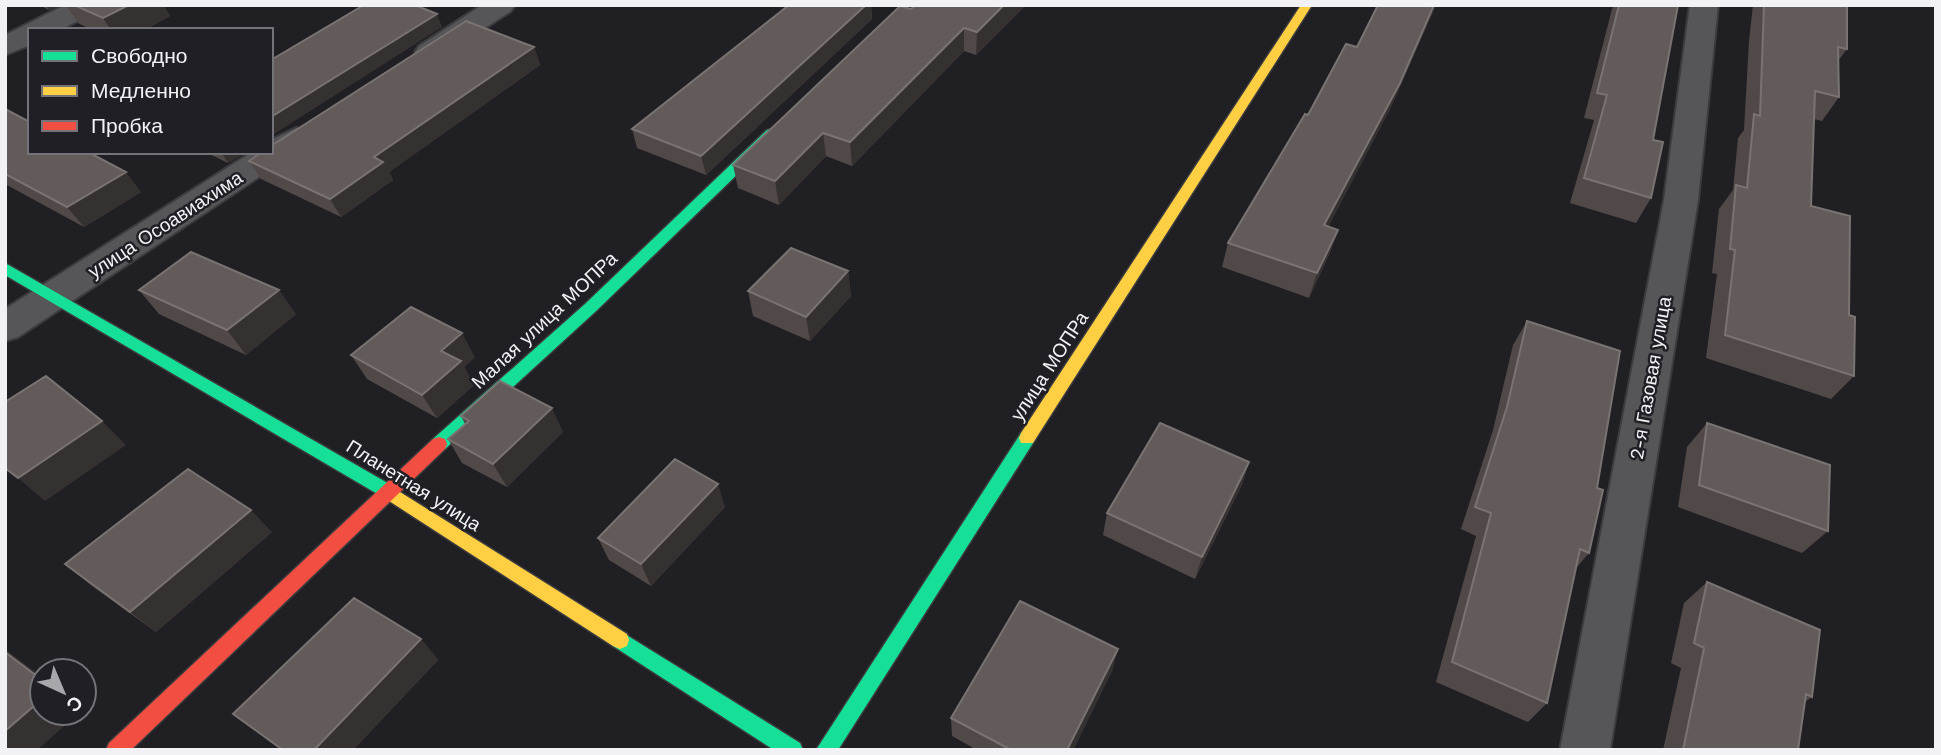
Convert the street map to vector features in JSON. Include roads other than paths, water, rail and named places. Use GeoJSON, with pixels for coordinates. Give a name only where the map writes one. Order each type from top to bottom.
{"type":"FeatureCollection","features":[{"type":"Feature","properties":{"kind":"street"},"geometry":{"type":"LineString","coordinates":[[42,28],[87,5]]}},
{"type":"Feature","properties":{"kind":"street"},"geometry":{"type":"LineString","coordinates":[[409,65],[501,5]]}},
{"type":"Feature","properties":{"kind":"street","name":"улица МОПРа"},"geometry":{"type":"LineString","coordinates":[[826,750],[1307,5]]}},
{"type":"Feature","properties":{"kind":"street","name":"2-я Газовая улица"},"geometry":{"type":"LineString","coordinates":[[1585,750],[1681,200],[1704,5]]}},
{"type":"Feature","properties":{"kind":"street"},"geometry":{"type":"LineString","coordinates":[[5,46],[28,35]]}},
{"type":"Feature","properties":{"kind":"street","name":"Малая улица МОПРа"},"geometry":{"type":"LineString","coordinates":[[116,750],[387,491],[590,307],[781,124]]}},
{"type":"Feature","properties":{"kind":"street","name":"улица Осоавиахима"},"geometry":{"type":"LineString","coordinates":[[273,154],[317,125]]}},
{"type":"Feature","properties":{"kind":"street","name":"улица Осоавиахима"},"geometry":{"type":"LineString","coordinates":[[5,327],[272,154]]}},
{"type":"Feature","properties":{"kind":"street","name":"Планетная улица"},"geometry":{"type":"LineString","coordinates":[[5,268],[387,491],[793,750]]}}]}
